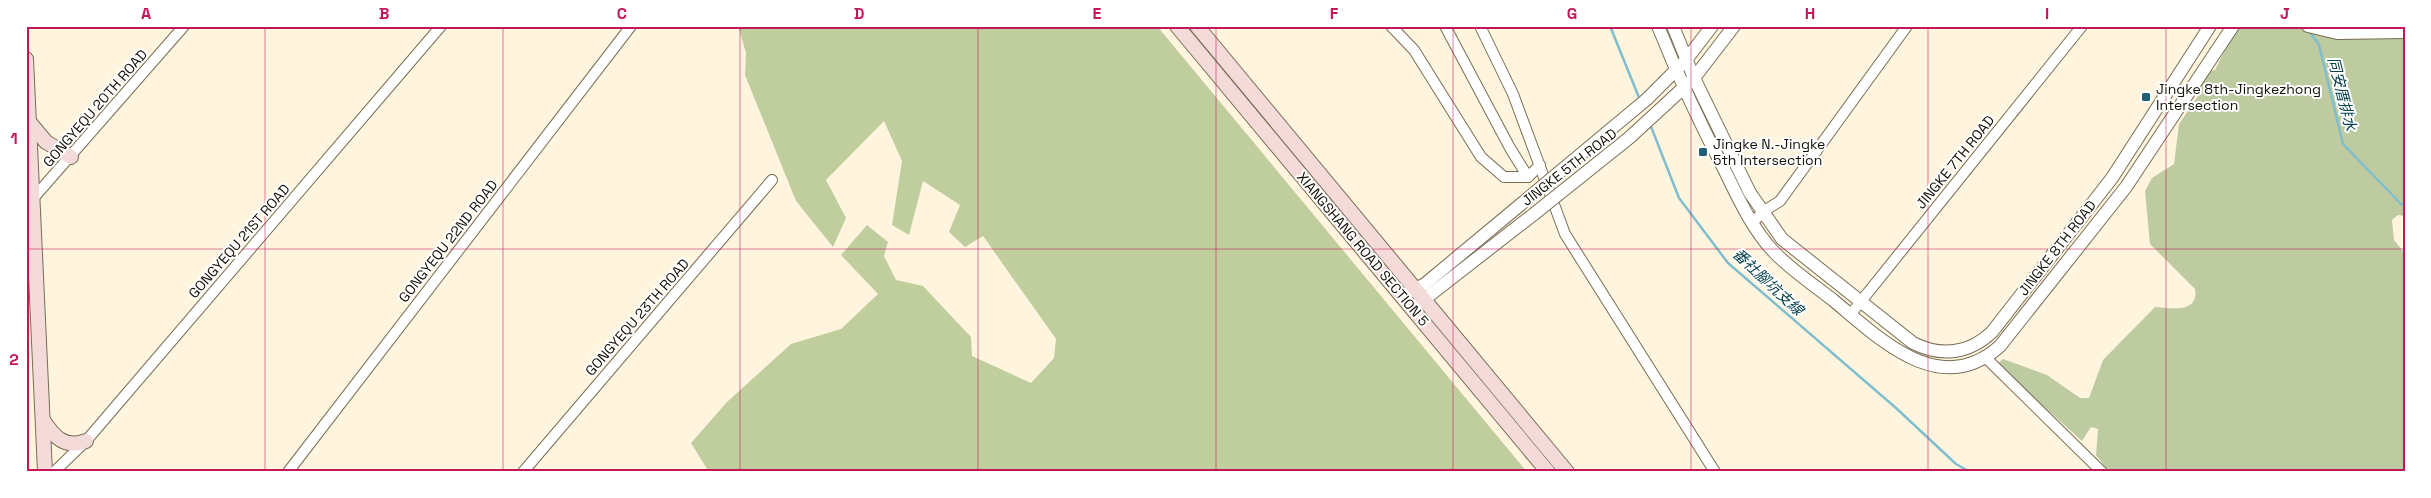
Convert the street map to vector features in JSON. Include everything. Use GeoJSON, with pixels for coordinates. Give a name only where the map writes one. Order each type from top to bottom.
{"type":"FeatureCollection","features":[{"type":"Feature","properties":{"kind":"main road","name":"XIANGSHANG ROAD SECTION 5"},"geometry":{"type":"LineString","coordinates":[[1177,26],[1409,310],[1548,472]]}},
{"type":"Feature","properties":{"kind":"main road","name":"XIANGSHANG ROAD SECTION 5"},"geometry":{"type":"LineString","coordinates":[[1197,26],[1567,472]]}},
{"type":"Feature","properties":{"kind":"main road"},"geometry":{"type":"LineString","coordinates":[[26,59],[30,123],[30,202],[36,271],[45,472]]}},
{"type":"Feature","properties":{"kind":"main road"},"geometry":{"type":"LineString","coordinates":[[30,123],[46,142],[71,157]]}},
{"type":"Feature","properties":{"kind":"main road"},"geometry":{"type":"LineString","coordinates":[[26,256],[36,271]]}},
{"type":"Feature","properties":{"kind":"main road"},"geometry":{"type":"LineString","coordinates":[[44,420],[56,438],[62,442],[79,444],[86,440]]}},
{"type":"Feature","properties":{"kind":"street","name":"GONGYEQU 20TH ROAD"},"geometry":{"type":"LineString","coordinates":[[30,202],[184,26]]}},
{"type":"Feature","properties":{"kind":"street","name":"GONGYEQU 21ST ROAD"},"geometry":{"type":"LineString","coordinates":[[54,472],[86,440],[441,26]]}},
{"type":"Feature","properties":{"kind":"street","name":"GONGYEQU 22ND ROAD"},"geometry":{"type":"LineString","coordinates":[[288,472],[631,26]]}},
{"type":"Feature","properties":{"kind":"street"},"geometry":{"type":"LineString","coordinates":[[1391,26],[1414,50],[1481,157],[1504,177],[1528,177],[1540,165]]}},
{"type":"Feature","properties":{"kind":"street"},"geometry":{"type":"LineString","coordinates":[[1445,26],[1510,148],[1528,177]]}},
{"type":"Feature","properties":{"kind":"street"},"geometry":{"type":"LineString","coordinates":[[1480,26],[1513,94],[1565,234],[1715,472]]}},
{"type":"Feature","properties":{"kind":"street","name":"JINGKE 8TH ROAD"},"geometry":{"type":"LineString","coordinates":[[1658,26],[1684,89],[1736,193],[1774,252],[1899,352],[1925,364],[1953,367],[1970,364],[1986,358],[2000,346],[2126,187],[2233,26]]}},
{"type":"Feature","properties":{"kind":"street","name":"JINGKE 8TH ROAD"},"geometry":{"type":"LineString","coordinates":[[1673,26],[1694,78],[1750,193],[1782,239],[1913,343],[1929,350],[1955,352],[1971,347],[1986,338],[2112,178],[2210,26]]}},
{"type":"Feature","properties":{"kind":"street","name":"JINGKE 5TH ROAD"},"geometry":{"type":"LineString","coordinates":[[1409,310],[1421,294],[1520,205],[1647,99],[1686,60],[1712,26]]}},
{"type":"Feature","properties":{"kind":"street","name":"JINGKE 5TH ROAD"},"geometry":{"type":"LineString","coordinates":[[1400,298],[1421,294],[1534,214],[1630,138],[1684,89],[1734,26]]}},
{"type":"Feature","properties":{"kind":"street"},"geometry":{"type":"LineString","coordinates":[[1753,222],[1764,211],[1780,201],[1907,26]]}},
{"type":"Feature","properties":{"kind":"street","name":"JINGKE 7TH ROAD"},"geometry":{"type":"LineString","coordinates":[[1850,314],[2082,26]]}},
{"type":"Feature","properties":{"kind":"street"},"geometry":{"type":"LineString","coordinates":[[2308,26],[2337,33],[2405,32]]}},
{"type":"Feature","properties":{"kind":"street","name":"GONGYEQU 23TH ROAD"},"geometry":{"type":"LineString","coordinates":[[523,472],[772,180]]}},
{"type":"Feature","properties":{"kind":"street"},"geometry":{"type":"LineString","coordinates":[[1986,358],[2102,472]]}},
{"type":"Feature","properties":{"kind":"green space"},"geometry":{"type":"Polygon","coordinates":[[[738,26],[1157,26],[1527,472],[709,472],[691,443],[727,402],[791,344],[841,329],[878,294],[841,255],[867,225],[888,242],[884,256],[896,280],[923,286],[971,337],[972,356],[1031,383],[1054,358],[1056,339],[983,236],[965,247],[949,232],[960,205],[923,181],[909,235],[892,225],[902,161],[884,121],[826,180],[846,218],[833,247],[796,201],[745,75],[746,53],[738,26]]]}},
{"type":"Feature","properties":{"kind":"green space"},"geometry":{"type":"Polygon","coordinates":[[[2237,26],[2306,26],[2405,34],[2405,216],[2398,215],[2392,220],[2394,240],[2405,254],[2405,472],[2109,472],[2096,455],[2098,429],[2091,427],[2082,441],[1997,364],[2003,359],[2047,375],[2080,398],[2089,398],[2103,360],[2155,307],[2182,308],[2193,302],[2195,289],[2150,244],[2145,191],[2152,178],[2174,164],[2179,124],[2198,96],[2189,88],[2201,72],[2215,70],[2237,26]]]}},
{"type":"Feature","properties":{"kind":"waterway","name":"番社腳坑支線"},"geometry":{"type":"LineString","coordinates":[[1610,26],[1640,100]]}},
{"type":"Feature","properties":{"kind":"waterway","name":"同安厝排水"},"geometry":{"type":"LineString","coordinates":[[2309,31],[2319,45],[2343,144],[2401,204],[2405,204]]}},
{"type":"Feature","properties":{"kind":"waterway","name":"番社腳坑支線"},"geometry":{"type":"LineString","coordinates":[[1650,124],[1679,198],[1728,263],[1896,408],[1956,464],[1970,472]]}},
{"type":"Feature","properties":{"kind":"place","name":"Jingke 8th-Jingkezhong Intersection"},"geometry":{"type":"Point","coordinates":[2146,97]}},
{"type":"Feature","properties":{"kind":"place","name":"Jingke N.-Jingke 5th Intersection"},"geometry":{"type":"Point","coordinates":[1703,152]}}]}
